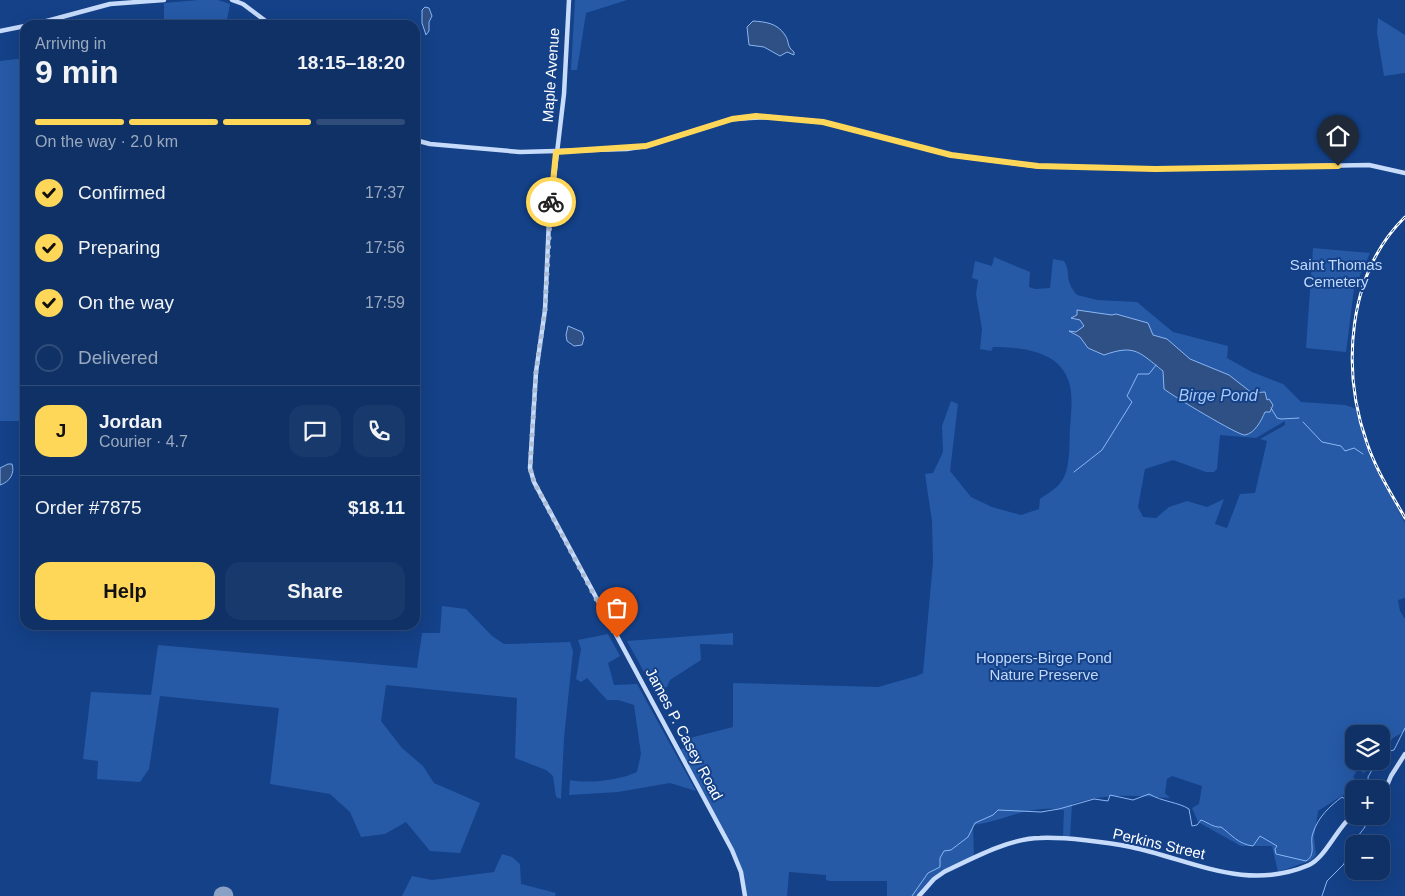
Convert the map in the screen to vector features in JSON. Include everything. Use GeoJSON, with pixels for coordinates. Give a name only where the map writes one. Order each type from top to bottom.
{"type":"FeatureCollection","features":[{"type":"Feature","properties":{"kind":"main road"},"geometry":{"type":"LineString","coordinates":[[51,20],[110,4],[164,0]]}},
{"type":"Feature","properties":{"kind":"main road"},"geometry":{"type":"LineString","coordinates":[[232,0],[243,4],[264,20]]}},
{"type":"Feature","properties":{"kind":"main road","name":"Maple Avenue"},"geometry":{"type":"LineString","coordinates":[[534,482],[530,468],[530,446],[536,372],[544,316],[547,246],[556,152],[564,94],[569,0]]}},
{"type":"Feature","properties":{"kind":"main road"},"geometry":{"type":"LineString","coordinates":[[0,31],[20,27]]}},
{"type":"Feature","properties":{"kind":"main road"},"geometry":{"type":"LineString","coordinates":[[420,141],[430,144],[505,151],[556,152],[641,147],[732,119],[756,116],[823,122],[951,155],[1038,166],[1155,169],[1369,165],[1405,172]]}},
{"type":"Feature","properties":{"kind":"main road","name":"James P. Casey Road"},"geometry":{"type":"LineString","coordinates":[[534,482],[732,850],[741,872],[745,896]]}},
{"type":"Feature","properties":{"kind":"main road"},"geometry":{"type":"LineString","coordinates":[[1390,780],[1405,754]]}},
{"type":"Feature","properties":{"kind":"main road","name":"Perkins Street"},"geometry":{"type":"LineString","coordinates":[[919,896],[934,879],[950,870],[1020,840],[1040,838],[1129,846],[1235,875],[1255,877],[1273,874],[1314,862],[1335,833],[1345,823]]}},
{"type":"Feature","properties":{"kind":"green space"},"geometry":{"type":"Polygon","coordinates":[[[218,0],[230,4],[227,20],[164,20],[164,3],[218,0]]]}},
{"type":"Feature","properties":{"kind":"green space"},"geometry":{"type":"Polygon","coordinates":[[[575,0],[627,0],[586,13],[577,70],[571,70],[575,0]]]}},
{"type":"Feature","properties":{"kind":"green space"},"geometry":{"type":"Polygon","coordinates":[[[1378,18],[1405,35],[1405,73],[1384,76],[1377,33],[1378,18]]]}},
{"type":"Feature","properties":{"kind":"green space"},"geometry":{"type":"Polygon","coordinates":[[[20,59],[20,421],[0,421],[0,61],[20,59]]]}},
{"type":"Feature","properties":{"kind":"green space","name":"Saint Thomas Cemetery"},"geometry":{"type":"Polygon","coordinates":[[[1313,248],[1370,253],[1354,289],[1346,352],[1306,348],[1313,248]]]}},
{"type":"Feature","properties":{"kind":"green space","name":"Hoppers-Birge Pond Nature Preserve"},"geometry":{"type":"Polygon","coordinates":[[[994,257],[1030,272],[1029,287],[1035,289],[1050,288],[1053,259],[1064,261],[1070,284],[1077,295],[1097,300],[1137,302],[1173,332],[1228,346],[1227,358],[1252,372],[1283,384],[1301,402],[1345,405],[1357,409],[1370,457],[1405,523],[1405,598],[1398,600],[1400,611],[1405,619],[1405,731],[1390,742],[1390,725],[1345,725],[1345,770],[1357,770],[1353,777],[1356,780],[1345,780],[1345,794],[1318,811],[1314,837],[1316,855],[1312,860],[1278,872],[1272,846],[1241,846],[1198,822],[1192,808],[1199,804],[1202,786],[1172,776],[1167,779],[1165,793],[1170,798],[1108,796],[1072,804],[1070,838],[1063,837],[1064,810],[1039,809],[973,825],[974,859],[934,879],[919,896],[887,896],[887,881],[829,881],[826,880],[826,875],[789,872],[787,896],[745,896],[741,872],[678,750],[685,748],[682,740],[733,727],[733,683],[878,687],[923,673],[933,562],[932,521],[925,474],[933,473],[943,452],[942,426],[951,401],[958,404],[950,471],[971,497],[992,507],[1021,515],[1039,509],[1040,499],[1057,487],[1064,477],[1069,457],[1072,402],[1071,389],[1067,377],[1062,368],[1054,361],[1035,352],[1014,348],[993,347],[991,351],[980,349],[982,329],[976,294],[978,280],[972,278],[975,261],[992,266],[994,257]],[[1285,421],[1256,438],[1220,435],[1217,469],[1214,472],[1206,472],[1173,460],[1145,469],[1138,507],[1143,517],[1156,518],[1169,507],[1187,501],[1207,507],[1224,499],[1215,524],[1227,528],[1240,494],[1255,493],[1267,441],[1260,439],[1285,425],[1285,421]]]}},
{"type":"Feature","properties":{"kind":"green space"},"geometry":{"type":"Polygon","coordinates":[[[442,606],[466,609],[492,636],[504,644],[570,642],[573,651],[564,738],[561,799],[556,797],[553,776],[546,770],[515,758],[517,698],[386,685],[381,721],[402,748],[423,766],[434,783],[480,803],[460,853],[430,851],[406,822],[385,834],[361,837],[350,812],[330,794],[270,784],[279,708],[160,696],[149,769],[140,782],[97,779],[98,761],[83,759],[91,692],[151,695],[158,645],[417,668],[422,633],[440,633],[442,606]]]}},
{"type":"Feature","properties":{"kind":"green space"},"geometry":{"type":"Polygon","coordinates":[[[733,633],[733,645],[700,644],[701,660],[670,680],[667,687],[654,690],[627,641],[733,633]]]}},
{"type":"Feature","properties":{"kind":"green space"},"geometry":{"type":"Polygon","coordinates":[[[608,634],[620,656],[608,663],[614,685],[637,684],[696,791],[670,783],[618,792],[569,795],[570,780],[586,782],[604,781],[637,772],[641,754],[634,705],[618,700],[607,700],[587,678],[581,682],[576,679],[581,649],[578,640],[608,634]]]}},
{"type":"Feature","properties":{"kind":"green space"},"geometry":{"type":"Polygon","coordinates":[[[502,854],[512,857],[520,864],[521,884],[556,893],[555,896],[402,896],[412,876],[432,880],[494,872],[502,854]]]}},
{"type":"Feature","properties":{"kind":"water"},"geometry":{"type":"Polygon","coordinates":[[[425,7],[429,8],[432,16],[429,22],[429,31],[426,35],[422,23],[422,10],[425,7]]]}},
{"type":"Feature","properties":{"kind":"water"},"geometry":{"type":"Polygon","coordinates":[[[753,21],[767,23],[782,31],[794,55],[787,52],[780,56],[764,47],[749,45],[747,27],[753,21]]]}},
{"type":"Feature","properties":{"kind":"water","name":"Birge Pond"},"geometry":{"type":"Polygon","coordinates":[[[1077,310],[1116,314],[1148,323],[1153,335],[1167,339],[1190,359],[1229,375],[1252,393],[1265,392],[1267,400],[1269,399],[1273,405],[1270,412],[1265,412],[1252,432],[1245,435],[1240,434],[1164,389],[1163,371],[1142,355],[1130,350],[1123,350],[1104,355],[1088,348],[1080,337],[1069,331],[1076,332],[1084,326],[1080,320],[1071,318],[1077,315],[1077,310]]]}},
{"type":"Feature","properties":{"kind":"water"},"geometry":{"type":"Polygon","coordinates":[[[568,326],[582,332],[584,338],[582,345],[574,346],[567,341],[568,326]]]}},
{"type":"Feature","properties":{"kind":"water"},"geometry":{"type":"Polygon","coordinates":[[[12,464],[12,474],[7,482],[0,485],[0,468],[12,464]]]}},
{"type":"Feature","properties":{"kind":"waterway"},"geometry":{"type":"LineString","coordinates":[[1074,472],[1102,450],[1132,402],[1127,396],[1138,374],[1149,374],[1156,365]]}},
{"type":"Feature","properties":{"kind":"waterway"},"geometry":{"type":"LineString","coordinates":[[1271,408],[1277,418],[1299,418]]}},
{"type":"Feature","properties":{"kind":"waterway"},"geometry":{"type":"LineString","coordinates":[[1303,422],[1322,442],[1341,446],[1345,451],[1354,448],[1363,454]]}},
{"type":"Feature","properties":{"kind":"waterway"},"geometry":{"type":"LineString","coordinates":[[1390,751],[1394,750],[1405,728]]}},
{"type":"Feature","properties":{"kind":"waterway"},"geometry":{"type":"LineString","coordinates":[[1368,780],[1372,770]]}},
{"type":"Feature","properties":{"kind":"waterway"},"geometry":{"type":"LineString","coordinates":[[912,896],[928,873],[940,867],[940,858],[944,851],[951,850],[968,837],[975,823],[993,815],[998,810],[1041,812],[1094,799],[1108,801],[1110,795],[1133,800],[1149,794],[1189,809],[1192,826],[1197,825],[1201,820],[1213,826],[1221,827],[1239,841],[1253,846],[1260,836],[1277,846],[1275,849],[1276,854],[1306,861],[1312,852],[1312,837],[1318,822],[1333,804],[1342,797],[1345,799]]}},
{"type":"Feature","properties":{"kind":"waterway"},"geometry":{"type":"LineString","coordinates":[[1322,896],[1327,881],[1344,864],[1347,850],[1365,825]]}},
{"type":"Feature","properties":{"kind":"railway"},"geometry":{"type":"LineString","coordinates":[[1405,217],[1386,240],[1371,266],[1361,294],[1354,324],[1352,354],[1354,385],[1359,415],[1367,443],[1379,472],[1405,518]]}},
{"type":"Feature","properties":{"kind":"way so far"},"geometry":{"type":"LineString","coordinates":[[551,202],[547,246],[545,310],[536,372],[530,468],[534,482],[617,638]]}},
{"type":"Feature","properties":{"kind":"route"},"geometry":{"type":"LineString","coordinates":[[551,202],[556,152],[635,148],[732,119],[756,116],[823,122],[951,155],[1038,166],[1155,169],[1338,166]]}}]}
